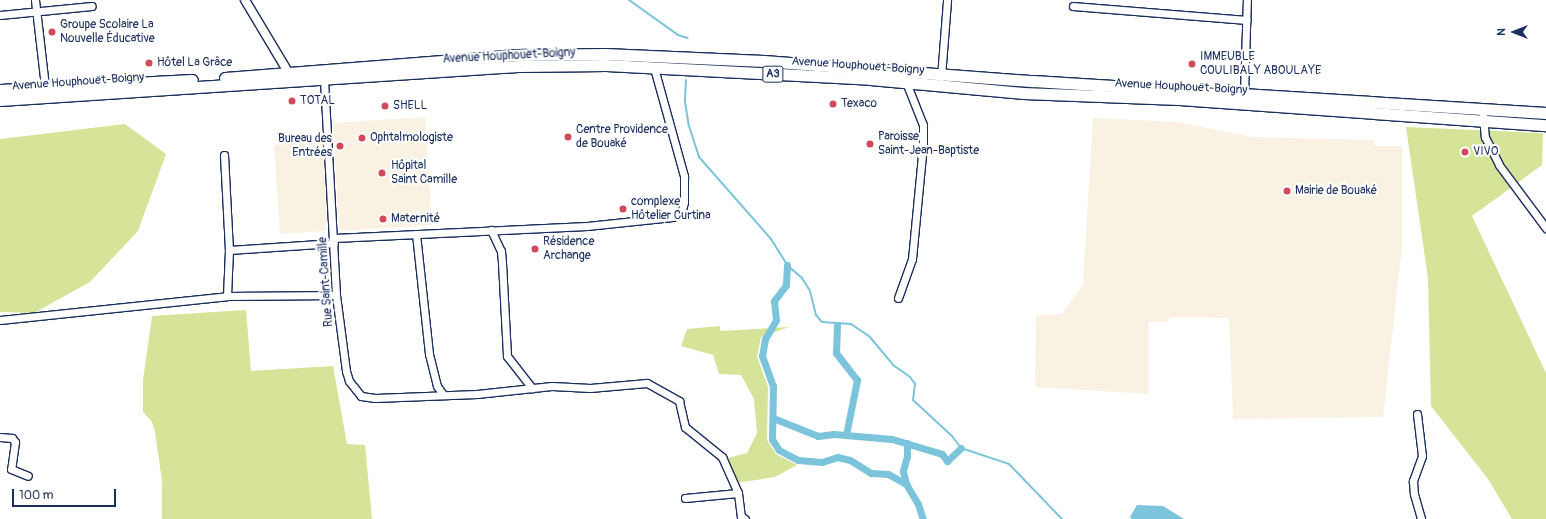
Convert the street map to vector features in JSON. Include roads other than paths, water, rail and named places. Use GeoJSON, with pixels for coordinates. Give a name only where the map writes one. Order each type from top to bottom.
{"type":"FeatureCollection","features":[{"type":"Feature","properties":{"kind":"highway","name":"Avenue Houphouët-Boigny"},"geometry":{"type":"LineString","coordinates":[[0,100],[291,77],[516,55],[605,54],[942,73],[1033,81],[1546,113]]}},
{"type":"Feature","properties":{"kind":"highway","name":"Avenue Houphouët-Boigny"},"geometry":{"type":"LineString","coordinates":[[0,90],[291,77],[324,80],[518,66],[654,68],[906,82],[1023,93],[1179,98],[1546,125]]}},
{"type":"Feature","properties":{"kind":"street"},"geometry":{"type":"LineString","coordinates":[[35,0],[35,12],[45,87]]}},
{"type":"Feature","properties":{"kind":"street"},"geometry":{"type":"LineString","coordinates":[[245,0],[291,77]]}},
{"type":"Feature","properties":{"kind":"street"},"geometry":{"type":"LineString","coordinates":[[941,85],[947,0]]}},
{"type":"Feature","properties":{"kind":"street"},"geometry":{"type":"LineString","coordinates":[[1244,93],[1247,0]]}},
{"type":"Feature","properties":{"kind":"street"},"geometry":{"type":"LineString","coordinates":[[0,15],[92,6]]}},
{"type":"Feature","properties":{"kind":"street"},"geometry":{"type":"LineString","coordinates":[[1073,6],[1246,20]]}},
{"type":"Feature","properties":{"kind":"street"},"geometry":{"type":"LineString","coordinates":[[229,250],[416,234],[587,226],[672,218],[681,214],[684,202],[684,176],[654,68]]}},
{"type":"Feature","properties":{"kind":"street","name":"Rue Saint-Camille"},"geometry":{"type":"LineString","coordinates":[[324,80],[336,295],[348,381],[361,396],[375,398],[442,393]]}},
{"type":"Feature","properties":{"kind":"street"},"geometry":{"type":"LineString","coordinates":[[898,298],[912,258],[923,125],[906,82]]}},
{"type":"Feature","properties":{"kind":"street"},"geometry":{"type":"LineString","coordinates":[[1483,108],[1485,137],[1499,165],[1545,226]]}},
{"type":"Feature","properties":{"kind":"street"},"geometry":{"type":"LineString","coordinates":[[224,155],[229,250],[227,296]]}},
{"type":"Feature","properties":{"kind":"street"},"geometry":{"type":"LineString","coordinates":[[491,230],[501,251],[508,356],[532,388]]}},
{"type":"Feature","properties":{"kind":"street"},"geometry":{"type":"LineString","coordinates":[[416,234],[428,354],[437,386],[442,393],[476,394],[532,388],[575,386],[590,388],[640,382],[674,396],[681,405],[685,427],[722,457],[738,493],[739,509],[745,519]]}},
{"type":"Feature","properties":{"kind":"street"},"geometry":{"type":"LineString","coordinates":[[0,320],[227,296],[336,295]]}},
{"type":"Feature","properties":{"kind":"street"},"geometry":{"type":"LineString","coordinates":[[1417,414],[1422,456],[1413,481],[1414,494],[1421,519]]}},
{"type":"Feature","properties":{"kind":"street"},"geometry":{"type":"LineString","coordinates":[[0,437],[12,438],[15,442],[11,469],[28,476]]}},
{"type":"Feature","properties":{"kind":"street"},"geometry":{"type":"LineString","coordinates":[[685,498],[738,493]]}},
{"type":"Feature","properties":{"kind":"water"},"geometry":{"type":"Polygon","coordinates":[[[1137,505],[1163,506],[1184,519],[1132,519],[1130,517],[1137,505]]]}},
{"type":"Feature","properties":{"kind":"waterway"},"geometry":{"type":"LineString","coordinates":[[629,0],[678,35],[688,38]]}},
{"type":"Feature","properties":{"kind":"waterway"},"geometry":{"type":"LineString","coordinates":[[686,80],[685,102],[689,126],[699,157],[771,239],[787,265],[802,278],[810,291],[816,315],[822,322],[851,324],[869,336],[893,365],[910,377],[915,384],[913,400],[952,436],[961,448],[1009,464],[1062,519]]}},
{"type":"Feature","properties":{"kind":"waterway"},"geometry":{"type":"LineString","coordinates":[[787,265],[786,285],[774,301],[776,320],[765,339],[762,356],[773,386],[772,439],[779,450],[798,460],[822,462],[837,457],[850,460],[871,473],[888,474],[906,484]]}},
{"type":"Feature","properties":{"kind":"waterway"},"geometry":{"type":"LineString","coordinates":[[837,325],[836,353],[857,380],[846,435]]}},
{"type":"Feature","properties":{"kind":"waterway"},"geometry":{"type":"LineString","coordinates":[[773,418],[818,436],[834,434],[892,439],[942,454],[947,461],[961,448]]}},
{"type":"Feature","properties":{"kind":"waterway"},"geometry":{"type":"LineString","coordinates":[[907,443],[907,456],[903,471],[906,484],[918,504],[923,519]]}},
{"type":"Feature","properties":{"kind":"place","name":"Groupe Scolaire La Nouvelle Éducative"},"geometry":{"type":"Point","coordinates":[52,32]}},
{"type":"Feature","properties":{"kind":"place","name":"Hôtel La Grâce"},"geometry":{"type":"Point","coordinates":[149,63]}},
{"type":"Feature","properties":{"kind":"place","name":"IMMEUBLE COULIBALY ABOULAYE"},"geometry":{"type":"Point","coordinates":[1192,64]}},
{"type":"Feature","properties":{"kind":"place","name":"TOTAL"},"geometry":{"type":"Point","coordinates":[292,101]}},
{"type":"Feature","properties":{"kind":"place","name":"Texaco"},"geometry":{"type":"Point","coordinates":[833,104]}},
{"type":"Feature","properties":{"kind":"place","name":"SHELL"},"geometry":{"type":"Point","coordinates":[385,106]}},
{"type":"Feature","properties":{"kind":"place","name":"Centre Providence de Bouaké"},"geometry":{"type":"Point","coordinates":[568,137]}},
{"type":"Feature","properties":{"kind":"place","name":"Ophtalmologiste"},"geometry":{"type":"Point","coordinates":[362,138]}},
{"type":"Feature","properties":{"kind":"place","name":"Paroisse Saint-Jean-Baptiste"},"geometry":{"type":"Point","coordinates":[870,144]}},
{"type":"Feature","properties":{"kind":"place","name":"Bureau des Entrées"},"geometry":{"type":"Point","coordinates":[340,146]}},
{"type":"Feature","properties":{"kind":"place","name":"VIVO"},"geometry":{"type":"Point","coordinates":[1465,152]}},
{"type":"Feature","properties":{"kind":"place","name":"Hôpital Saint Camille"},"geometry":{"type":"Point","coordinates":[382,173]}},
{"type":"Feature","properties":{"kind":"place","name":"Mairie de Bouaké"},"geometry":{"type":"Point","coordinates":[1287,191]}},
{"type":"Feature","properties":{"kind":"place","name":"complexe Hôtelier Curtina"},"geometry":{"type":"Point","coordinates":[623,209]}},
{"type":"Feature","properties":{"kind":"place","name":"Maternité"},"geometry":{"type":"Point","coordinates":[383,219]}},
{"type":"Feature","properties":{"kind":"place","name":"Résidence Archange"},"geometry":{"type":"Point","coordinates":[535,249]}}]}
